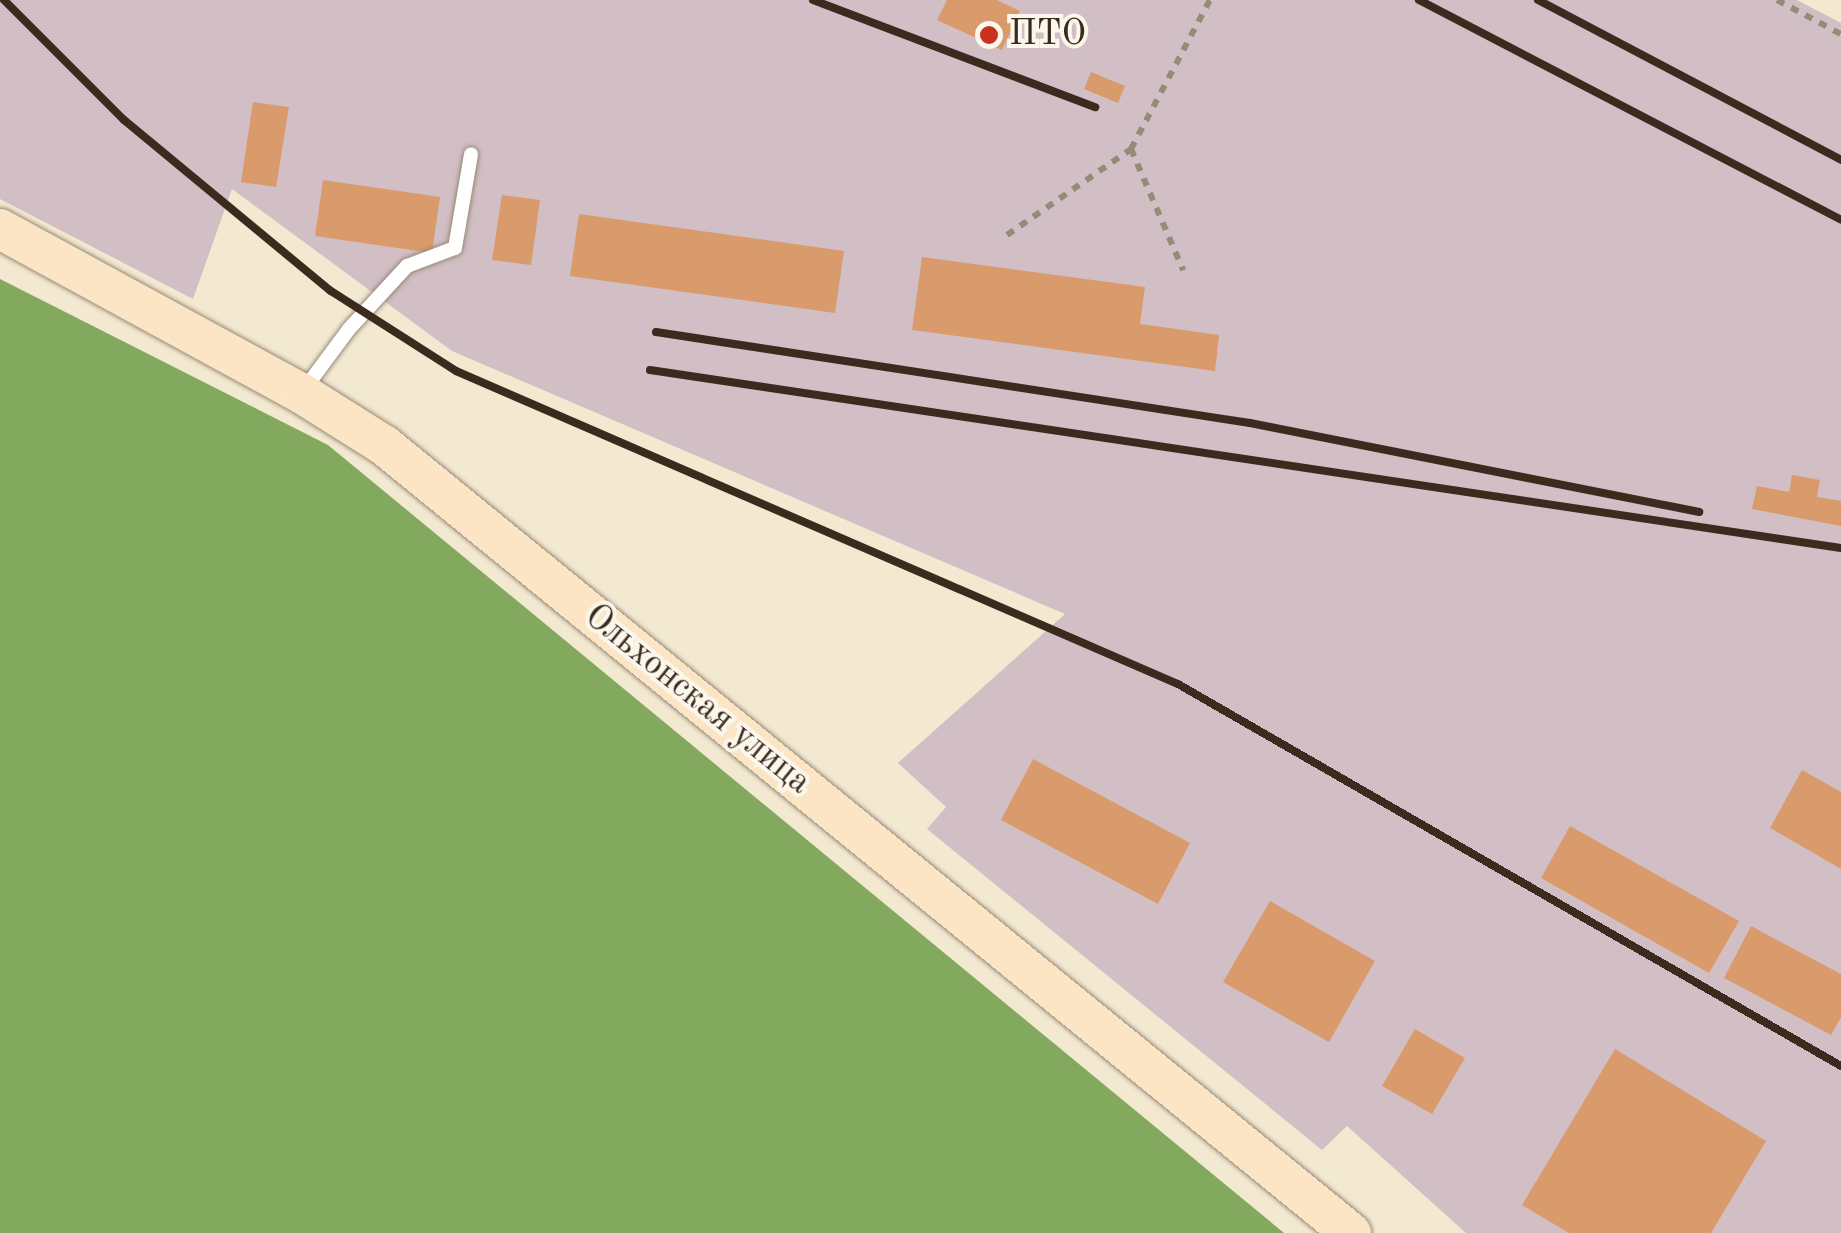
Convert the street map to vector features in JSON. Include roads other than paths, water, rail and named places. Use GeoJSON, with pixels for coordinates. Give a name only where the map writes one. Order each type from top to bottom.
{"type":"FeatureCollection","features":[{"type":"Feature","properties":{"kind":"street","name":"Ольхонская улица"},"geometry":{"type":"LineString","coordinates":[[0,228],[301,393],[384,446],[1351,1233]]}},
{"type":"Feature","properties":{"kind":"lane"},"geometry":{"type":"LineString","coordinates":[[301,393],[349,329],[407,266],[455,248],[471,154]]}},
{"type":"Feature","properties":{"kind":"railway"},"geometry":{"type":"LineString","coordinates":[[4,0],[124,120],[331,291],[456,371],[1178,684],[1841,1066]]}},
{"type":"Feature","properties":{"kind":"railway"},"geometry":{"type":"LineString","coordinates":[[813,0],[1095,107]]}},
{"type":"Feature","properties":{"kind":"railway"},"geometry":{"type":"LineString","coordinates":[[1419,0],[1841,220]]}},
{"type":"Feature","properties":{"kind":"railway"},"geometry":{"type":"LineString","coordinates":[[1538,0],[1841,160]]}},
{"type":"Feature","properties":{"kind":"railway"},"geometry":{"type":"LineString","coordinates":[[656,332],[1250,423],[1699,512]]}},
{"type":"Feature","properties":{"kind":"railway"},"geometry":{"type":"LineString","coordinates":[[650,370],[1841,548]]}},
{"type":"Feature","properties":{"kind":"place","name":"ПТО"},"geometry":{"type":"Point","coordinates":[989,35]}}]}
